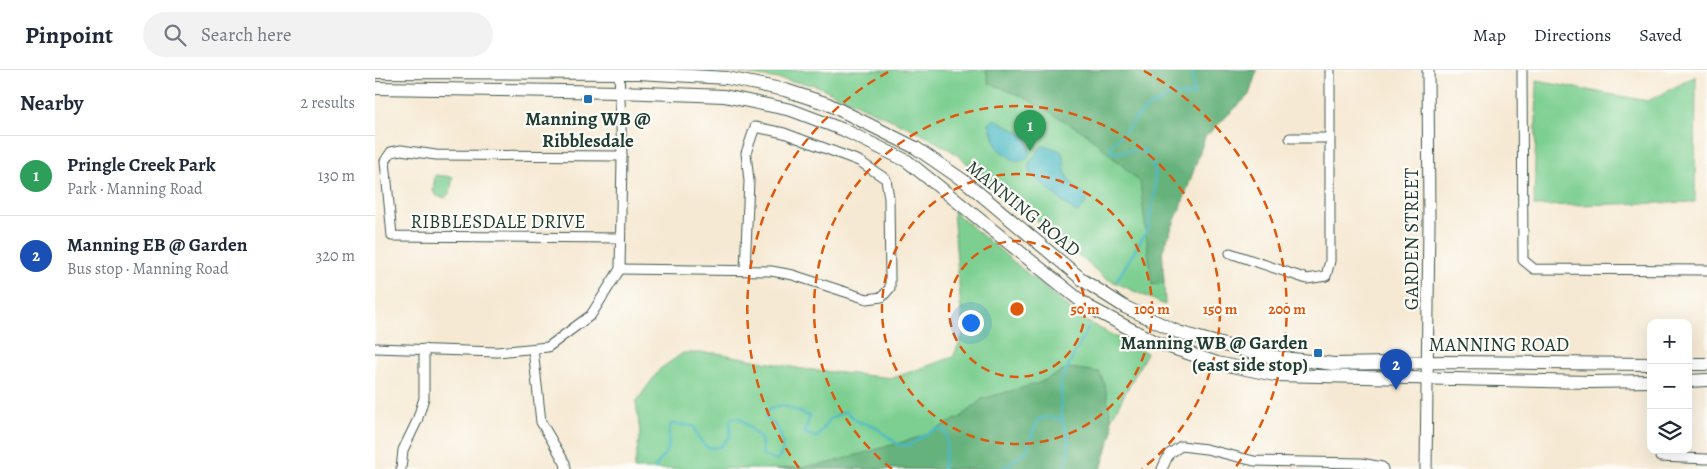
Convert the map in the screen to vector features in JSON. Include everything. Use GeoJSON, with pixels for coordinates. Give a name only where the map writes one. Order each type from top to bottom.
{"type":"FeatureCollection","features":[{"type":"Feature","properties":{"kind":"main road","name":"MANNING ROAD"},"geometry":{"type":"LineString","coordinates":[[375,72],[619,72],[727,78],[785,90],[828,104],[916,148],[967,184],[1084,281],[1125,307],[1178,332],[1261,355],[1334,364],[1647,364]]}},
{"type":"Feature","properties":{"kind":"main road","name":"MANNING ROAD"},"geometry":{"type":"LineString","coordinates":[[375,88],[620,92],[724,96],[791,110],[844,130],[907,161],[1087,306],[1155,342],[1217,362],[1275,375],[1591,382],[1647,381]]}},
{"type":"Feature","properties":{"kind":"main road"},"geometry":{"type":"LineString","coordinates":[[1692,364],[1707,364]]}},
{"type":"Feature","properties":{"kind":"main road"},"geometry":{"type":"LineString","coordinates":[[1692,381],[1707,380]]}},
{"type":"Feature","properties":{"kind":"street"},"geometry":{"type":"LineString","coordinates":[[1229,253],[1307,279],[1326,276],[1330,261],[1330,70]]}},
{"type":"Feature","properties":{"kind":"street","name":"GARDEN STREET"},"geometry":{"type":"LineString","coordinates":[[1426,469],[1429,222],[1428,70]]}},
{"type":"Feature","properties":{"kind":"street"},"geometry":{"type":"LineString","coordinates":[[1522,70],[1523,260],[1534,269],[1707,270]]}},
{"type":"Feature","properties":{"kind":"street"},"geometry":{"type":"LineString","coordinates":[[375,348],[497,352],[549,347],[591,315],[620,269],[622,156],[619,72]]}},
{"type":"Feature","properties":{"kind":"street"},"geometry":{"type":"LineString","coordinates":[[620,269],[771,271],[793,275],[867,299],[882,297],[889,288],[891,280],[889,198],[886,179],[859,161],[784,133],[755,127],[746,153],[749,181],[745,270]]}},
{"type":"Feature","properties":{"kind":"street"},"geometry":{"type":"LineString","coordinates":[[1290,138],[1329,138]]}},
{"type":"Feature","properties":{"kind":"street","name":"RIBBLESDALE DRIVE"},"geometry":{"type":"LineString","coordinates":[[620,238],[393,236],[385,162],[391,152],[401,150],[436,155],[622,156]]}},
{"type":"Feature","properties":{"kind":"street"},"geometry":{"type":"LineString","coordinates":[[401,469],[403,450],[417,421],[424,398],[424,349]]}},
{"type":"Feature","properties":{"kind":"street"},"geometry":{"type":"LineString","coordinates":[[533,349],[541,422],[565,463],[566,469]]}},
{"type":"Feature","properties":{"kind":"street"},"geometry":{"type":"LineString","coordinates":[[1162,469],[1169,454],[1181,446],[1206,449],[1254,461],[1361,463],[1382,467],[1383,469]]}},
{"type":"Feature","properties":{"kind":"street"},"geometry":{"type":"LineString","coordinates":[[1660,456],[1707,460]]}},
{"type":"Feature","properties":{"kind":"green space"},"geometry":{"type":"Polygon","coordinates":[[[723,70],[1237,70],[1168,180],[1162,244],[1165,305],[1105,278],[952,151],[916,131],[815,85],[723,70]]]}},
{"type":"Feature","properties":{"kind":"green space"},"geometry":{"type":"Polygon","coordinates":[[[986,70],[1257,70],[1249,95],[1205,137],[1185,196],[1162,252],[1164,283],[1152,285],[1140,182],[1087,134],[1024,97],[989,83],[986,70]]]}},
{"type":"Feature","properties":{"kind":"green space"},"geometry":{"type":"Polygon","coordinates":[[[1696,76],[1695,202],[1534,206],[1537,81],[1648,101],[1696,76]]]}},
{"type":"Feature","properties":{"kind":"green space"},"geometry":{"type":"Polygon","coordinates":[[[435,175],[453,177],[450,192],[445,198],[437,196],[433,191],[435,175]]]}},
{"type":"Feature","properties":{"kind":"green space"},"geometry":{"type":"Polygon","coordinates":[[[953,211],[1082,319],[1147,353],[1084,469],[634,469],[640,433],[636,402],[660,369],[683,353],[717,353],[802,369],[893,378],[953,357],[963,335],[953,211]]]}},
{"type":"Feature","properties":{"kind":"green space"},"geometry":{"type":"Polygon","coordinates":[[[1069,368],[1099,372],[1105,385],[1113,430],[1101,469],[777,469],[822,465],[920,437],[961,417],[982,399],[1039,383],[1069,368]]]}},
{"type":"Feature","properties":{"kind":"water"},"geometry":{"type":"Polygon","coordinates":[[[995,119],[1027,137],[1030,153],[1027,159],[1016,162],[998,149],[989,124],[995,119]]]}},
{"type":"Feature","properties":{"kind":"water"},"geometry":{"type":"Polygon","coordinates":[[[1042,146],[1061,151],[1068,178],[1074,186],[1089,198],[1079,212],[1076,213],[1029,172],[1029,164],[1042,146]]]}},
{"type":"Feature","properties":{"kind":"waterway"},"geometry":{"type":"LineString","coordinates":[[1117,280],[1148,229],[1155,191],[1155,169],[1144,150],[1115,153],[1111,152],[1110,147],[1144,110],[1172,94],[1192,96],[1194,93],[1192,70]]}},
{"type":"Feature","properties":{"kind":"waterway"},"geometry":{"type":"LineString","coordinates":[[1065,469],[1069,444],[1061,413],[1061,380],[1088,328]]}},
{"type":"Feature","properties":{"kind":"waterway"},"geometry":{"type":"LineString","coordinates":[[654,469],[668,449],[671,424],[694,426],[698,438],[708,448],[720,447],[730,436],[730,421],[733,418],[740,418],[761,439],[763,456],[777,460],[783,449],[780,433],[777,427],[765,417],[768,410],[782,405],[810,416],[804,433],[817,437],[830,419],[845,411],[859,422],[874,426],[899,445],[909,445],[934,430],[945,429],[947,442],[943,469]]}},
{"type":"Feature","properties":{"kind":"waterway"},"geometry":{"type":"LineString","coordinates":[[1000,469],[1007,466],[1026,451],[1038,419],[1047,417],[1063,420]]}},
{"type":"Feature","properties":{"kind":"place","name":"Manning WB @ Ribblesdale"},"geometry":{"type":"Point","coordinates":[588,99]}},
{"type":"Feature","properties":{"kind":"place","name":"Pringle Creek Park"},"geometry":{"type":"Point","coordinates":[1030,151]}},
{"type":"Feature","properties":{"kind":"place","name":"Manning WB @ Garden (east side stop)"},"geometry":{"type":"Point","coordinates":[1318,353]}},
{"type":"Feature","properties":{"kind":"place","name":"Manning EB @ Garden"},"geometry":{"type":"Point","coordinates":[1396,390]}}]}
